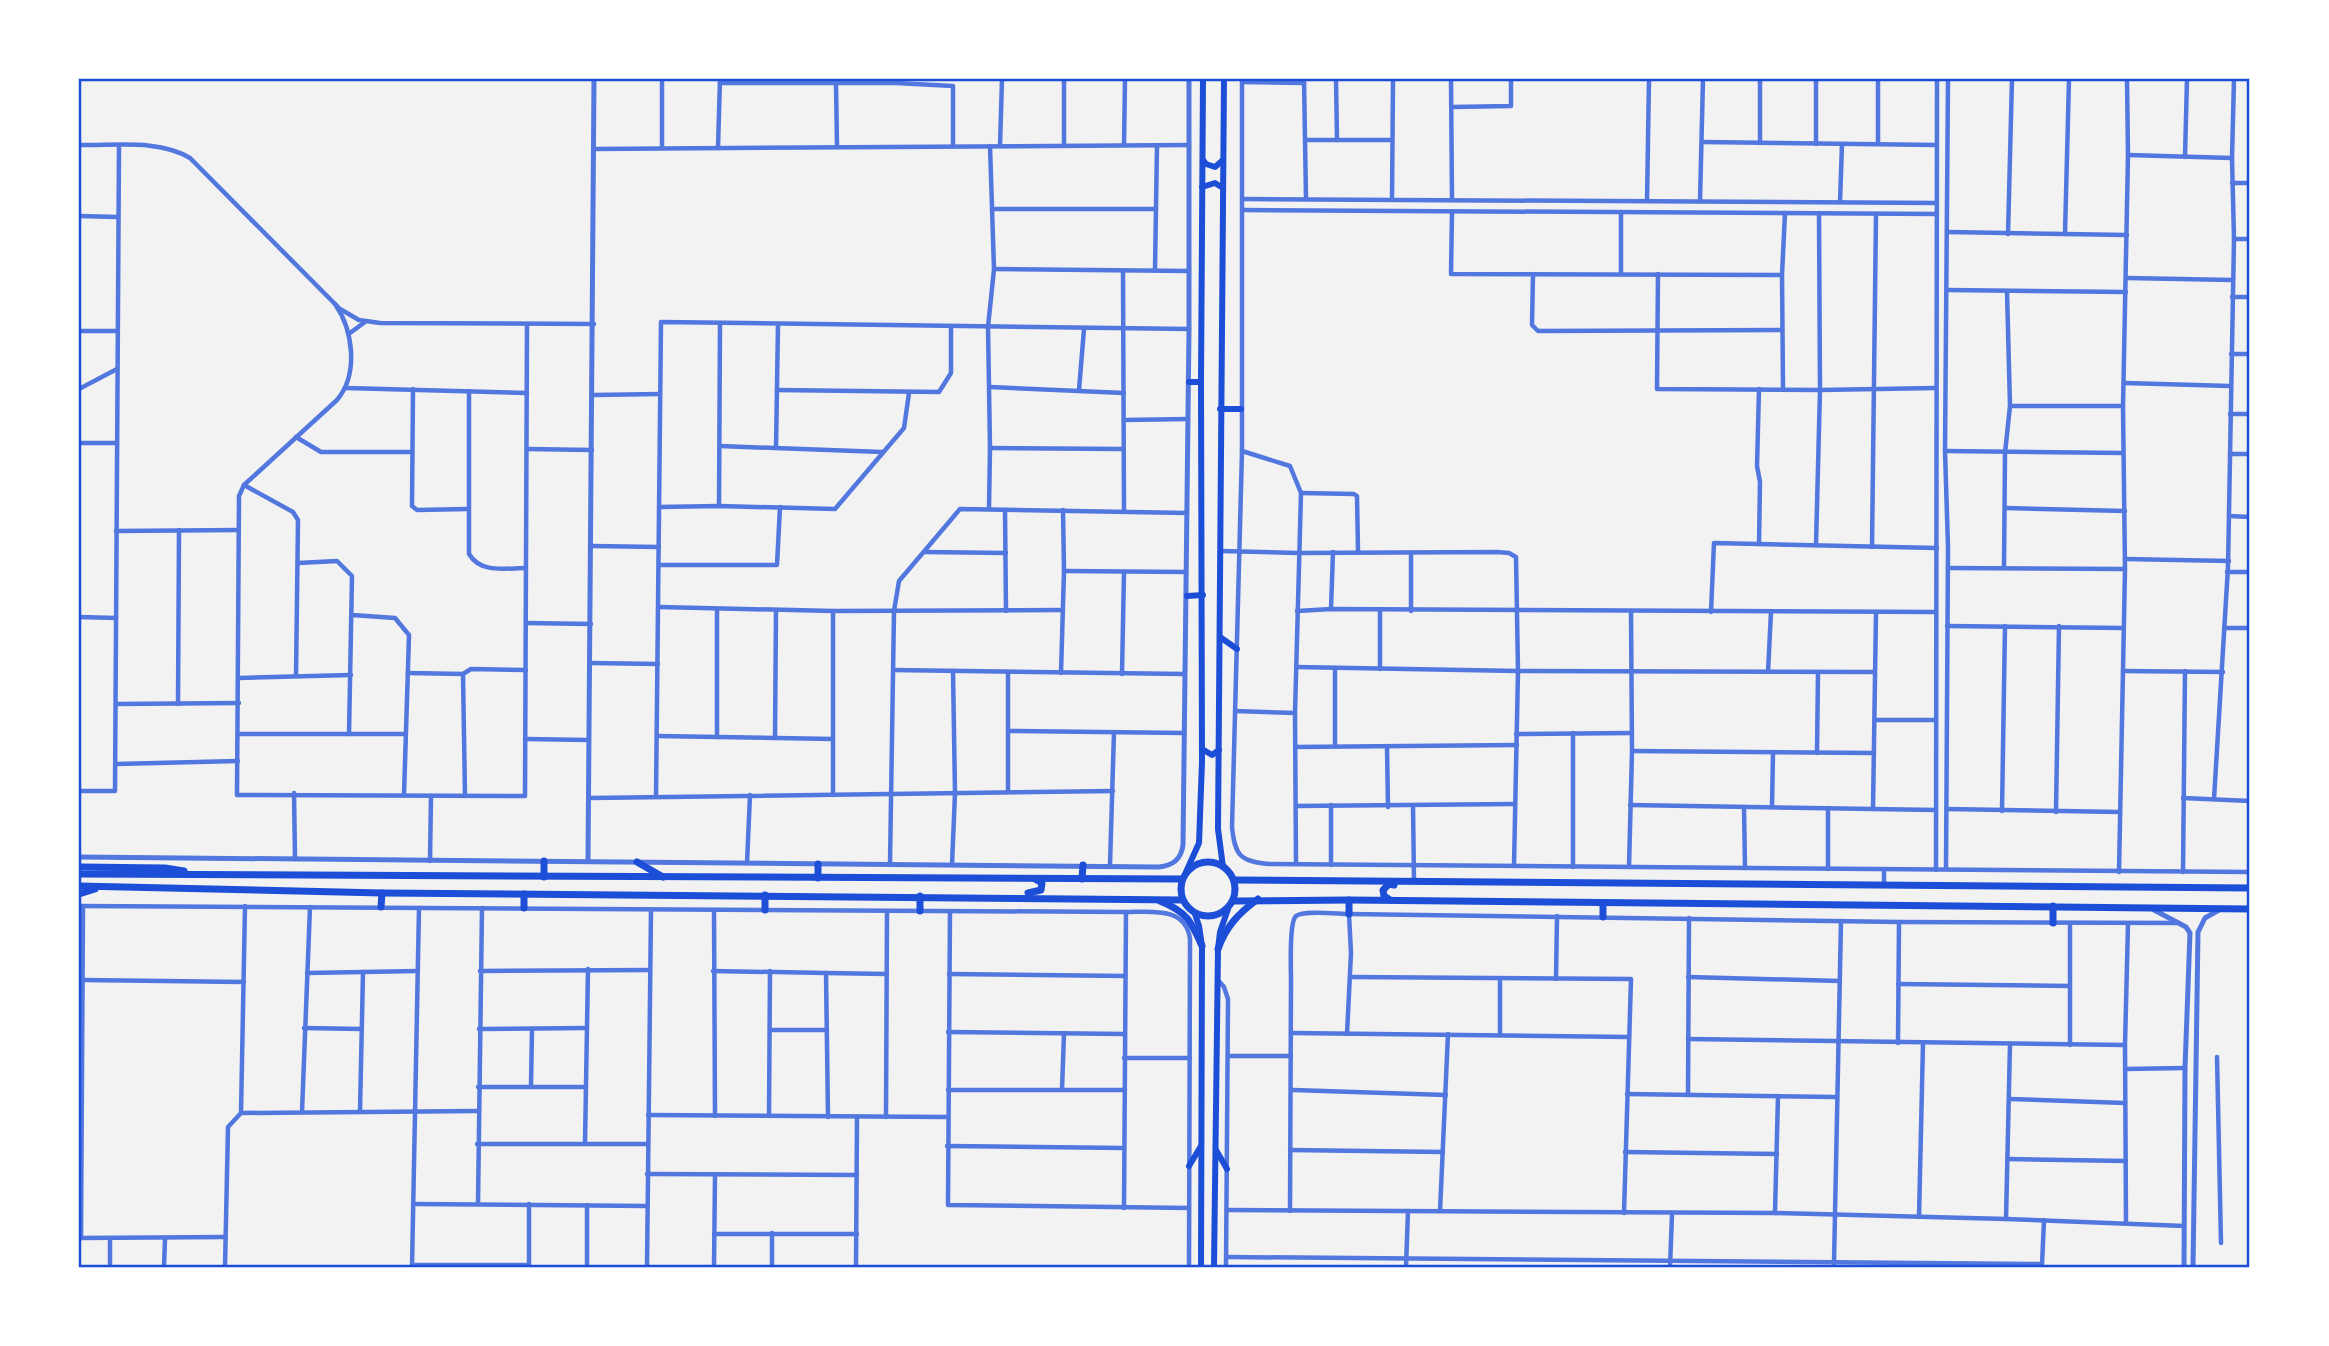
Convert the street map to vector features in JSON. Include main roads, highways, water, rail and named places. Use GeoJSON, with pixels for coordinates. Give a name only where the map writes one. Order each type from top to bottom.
{"type":"FeatureCollection","features":[{"type":"Feature","properties":{"kind":"main road"},"geometry":{"type":"LineString","coordinates":[[1201,1267],[1202,946],[1195,914],[1182,900],[1180,886],[1196,852],[1201,832],[1203,79]]}},
{"type":"Feature","properties":{"kind":"main road"},"geometry":{"type":"LineString","coordinates":[[1223,867],[1219,839],[1219,750],[1224,79]]}},
{"type":"Feature","properties":{"kind":"main road"},"geometry":{"type":"LineString","coordinates":[[1203,160],[1215,167],[1223,160]]}},
{"type":"Feature","properties":{"kind":"main road"},"geometry":{"type":"LineString","coordinates":[[1202,187],[1210,183],[1223,188]]}},
{"type":"Feature","properties":{"kind":"main road"},"geometry":{"type":"LineString","coordinates":[[1189,382],[1201,382]]}},
{"type":"Feature","properties":{"kind":"main road"},"geometry":{"type":"LineString","coordinates":[[1220,409],[1241,409]]}},
{"type":"Feature","properties":{"kind":"main road"},"geometry":{"type":"LineString","coordinates":[[1187,596],[1203,596]]}},
{"type":"Feature","properties":{"kind":"main road"},"geometry":{"type":"LineString","coordinates":[[1220,637],[1237,649]]}},
{"type":"Feature","properties":{"kind":"main road"},"geometry":{"type":"LineString","coordinates":[[1202,749],[1212,755],[1219,750]]}},
{"type":"Feature","properties":{"kind":"main road"},"geometry":{"type":"LineString","coordinates":[[544,861],[544,877]]}},
{"type":"Feature","properties":{"kind":"main road"},"geometry":{"type":"LineString","coordinates":[[637,862],[664,878]]}},
{"type":"Feature","properties":{"kind":"main road"},"geometry":{"type":"LineString","coordinates":[[79,874],[1082,879],[1184,876],[1192,866],[1208,862],[1223,867],[1234,880],[1236,887],[1233,901],[1222,924],[1218,949],[1214,1267]]}},
{"type":"Feature","properties":{"kind":"main road"},"geometry":{"type":"LineString","coordinates":[[818,864],[818,878]]}},
{"type":"Feature","properties":{"kind":"main road"},"geometry":{"type":"LineString","coordinates":[[1082,879],[1083,865]]}},
{"type":"Feature","properties":{"kind":"main road"},"geometry":{"type":"LineString","coordinates":[[79,867],[165,868],[195,874]]}},
{"type":"Feature","properties":{"kind":"main road"},"geometry":{"type":"LineString","coordinates":[[993,897],[1000,893],[1036,893],[1041,890],[1042,883],[1034,879]]}},
{"type":"Feature","properties":{"kind":"main road"},"geometry":{"type":"LineString","coordinates":[[1234,880],[2250,888]]}},
{"type":"Feature","properties":{"kind":"main road"},"geometry":{"type":"LineString","coordinates":[[1392,901],[1384,896],[1385,887],[1389,884],[1420,884],[1429,881]]}},
{"type":"Feature","properties":{"kind":"main road"},"geometry":{"type":"LineString","coordinates":[[79,886],[382,893],[1182,900]]}},
{"type":"Feature","properties":{"kind":"main road"},"geometry":{"type":"LineString","coordinates":[[1940,886],[1948,893],[1947,901],[1942,905]]}},
{"type":"Feature","properties":{"kind":"main road"},"geometry":{"type":"LineString","coordinates":[[1989,886],[1983,896],[1991,905]]}},
{"type":"Feature","properties":{"kind":"main road"},"geometry":{"type":"LineString","coordinates":[[79,894],[98,887]]}},
{"type":"Feature","properties":{"kind":"main road"},"geometry":{"type":"LineString","coordinates":[[381,907],[382,893]]}},
{"type":"Feature","properties":{"kind":"main road"},"geometry":{"type":"LineString","coordinates":[[524,894],[524,908]]}},
{"type":"Feature","properties":{"kind":"main road"},"geometry":{"type":"LineString","coordinates":[[765,895],[765,910]]}},
{"type":"Feature","properties":{"kind":"main road"},"geometry":{"type":"LineString","coordinates":[[920,896],[920,911]]}},
{"type":"Feature","properties":{"kind":"main road"},"geometry":{"type":"LineString","coordinates":[[1153,898],[1185,914],[1202,946]]}},
{"type":"Feature","properties":{"kind":"main road"},"geometry":{"type":"LineString","coordinates":[[1233,901],[1259,899],[2250,909]]}},
{"type":"Feature","properties":{"kind":"main road"},"geometry":{"type":"LineString","coordinates":[[1218,949],[1237,916],[1259,899]]}},
{"type":"Feature","properties":{"kind":"main road"},"geometry":{"type":"LineString","coordinates":[[1349,900],[1349,914]]}},
{"type":"Feature","properties":{"kind":"main road"},"geometry":{"type":"LineString","coordinates":[[1603,903],[1603,917]]}},
{"type":"Feature","properties":{"kind":"main road"},"geometry":{"type":"LineString","coordinates":[[2053,906],[2053,923]]}},
{"type":"Feature","properties":{"kind":"main road"},"geometry":{"type":"LineString","coordinates":[[1195,914],[1212,917],[1228,909]]}},
{"type":"Feature","properties":{"kind":"main road"},"geometry":{"type":"LineString","coordinates":[[1189,1167],[1202,1144]]}},
{"type":"Feature","properties":{"kind":"main road"},"geometry":{"type":"LineString","coordinates":[[1215,1149],[1227,1169]]}}]}
